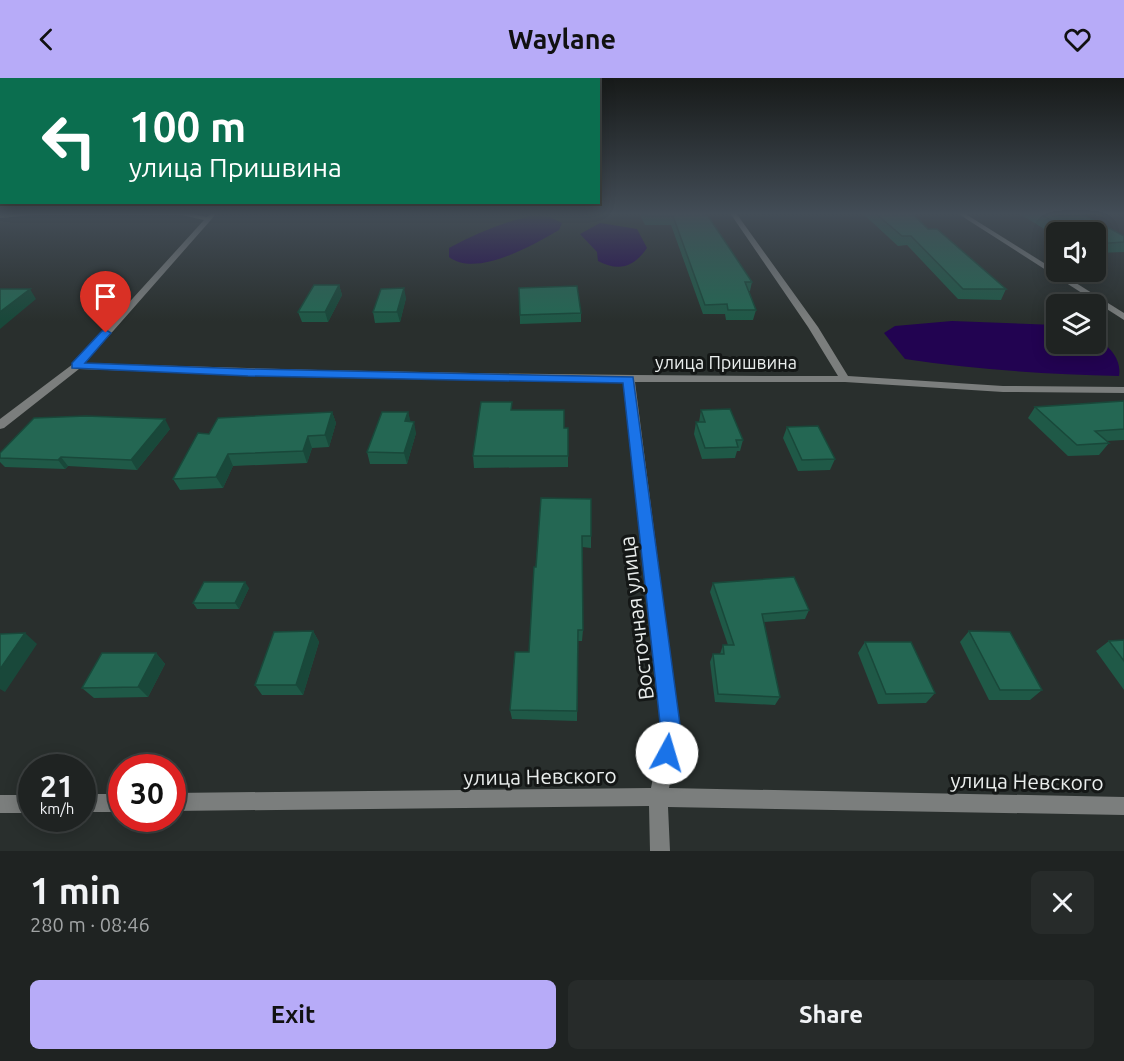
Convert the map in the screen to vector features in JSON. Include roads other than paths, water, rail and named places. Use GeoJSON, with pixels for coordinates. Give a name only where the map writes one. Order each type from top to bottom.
{"type":"FeatureCollection","features":[{"type":"Feature","properties":{"kind":"street"},"geometry":{"type":"LineString","coordinates":[[0,425],[76,366],[181,249]]}},
{"type":"Feature","properties":{"kind":"street"},"geometry":{"type":"LineString","coordinates":[[758,249],[813,327],[845,379]]}},
{"type":"Feature","properties":{"kind":"street"},"geometry":{"type":"LineString","coordinates":[[1017,249],[1124,317]]}},
{"type":"Feature","properties":{"kind":"street","name":"улица Пришвина"},"geometry":{"type":"LineString","coordinates":[[76,366],[260,373],[629,379],[845,379],[1003,389],[1124,390]]}},
{"type":"Feature","properties":{"kind":"street","name":"Восточная улица"},"geometry":{"type":"LineString","coordinates":[[629,379],[671,732],[658,797],[660,851]]}},
{"type":"Feature","properties":{"kind":"street","name":"улица Невского"},"geometry":{"type":"LineString","coordinates":[[186,802],[658,797],[1124,806]]}},
{"type":"Feature","properties":{"kind":"street"},"geometry":{"type":"LineString","coordinates":[[0,804],[18,804]]}}]}
